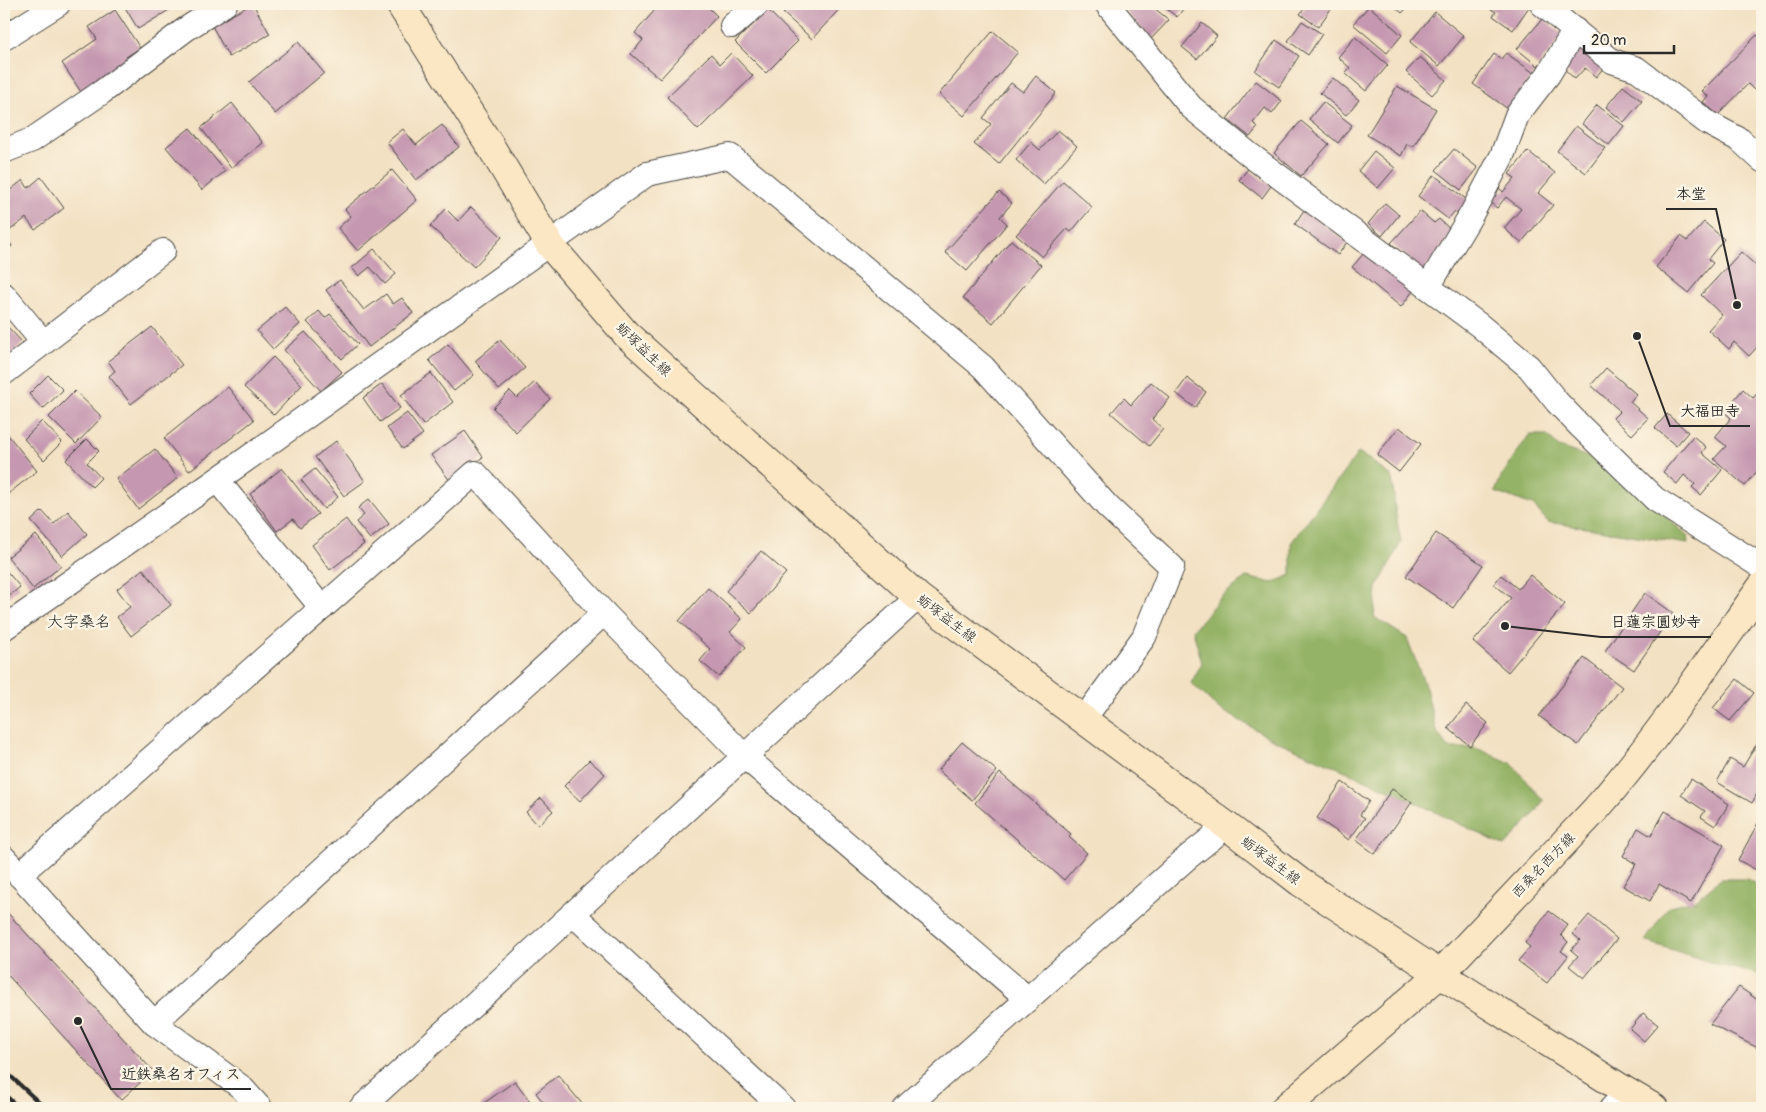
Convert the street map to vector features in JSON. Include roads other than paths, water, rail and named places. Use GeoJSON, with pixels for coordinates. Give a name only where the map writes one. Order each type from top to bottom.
{"type":"FeatureCollection","features":[{"type":"Feature","properties":{"kind":"street"},"geometry":{"type":"LineString","coordinates":[[4,38],[58,4]]}},
{"type":"Feature","properties":{"kind":"street"},"geometry":{"type":"LineString","coordinates":[[4,151],[32,140],[225,4]]}},
{"type":"Feature","properties":{"kind":"street","name":"蛎塚益生線"},"geometry":{"type":"LineString","coordinates":[[400,4],[491,147],[550,245],[626,334],[918,597],[1300,882],[1440,974],[1619,1100],[1654,1108]]}},
{"type":"Feature","properties":{"kind":"street"},"geometry":{"type":"LineString","coordinates":[[732,26],[757,4]]}},
{"type":"Feature","properties":{"kind":"street"},"geometry":{"type":"LineString","coordinates":[[1107,4],[1191,107],[1250,155],[1479,325],[1530,367],[1557,402],[1574,420],[1655,498],[1762,567]]}},
{"type":"Feature","properties":{"kind":"street"},"geometry":{"type":"LineString","coordinates":[[1542,4],[1612,61],[1638,69],[1708,123],[1740,140],[1762,160]]}},
{"type":"Feature","properties":{"kind":"street"},"geometry":{"type":"LineString","coordinates":[[1428,287],[1471,215],[1502,156],[1517,115],[1548,75],[1575,30]]}},
{"type":"Feature","properties":{"kind":"street"},"geometry":{"type":"LineString","coordinates":[[4,628],[550,245],[646,174],[730,156],[983,367],[1107,506],[1172,568],[1144,637],[1083,720]]}},
{"type":"Feature","properties":{"kind":"street"},"geometry":{"type":"LineString","coordinates":[[4,373],[163,251]]}},
{"type":"Feature","properties":{"kind":"street"},"geometry":{"type":"LineString","coordinates":[[4,295],[43,342]]}},
{"type":"Feature","properties":{"kind":"street"},"geometry":{"type":"LineString","coordinates":[[20,875],[475,473],[604,613],[744,756],[1028,999]]}},
{"type":"Feature","properties":{"kind":"street"},"geometry":{"type":"LineString","coordinates":[[217,480],[322,608]]}},
{"type":"Feature","properties":{"kind":"street","name":"西桑名西方線"},"geometry":{"type":"LineString","coordinates":[[1284,1108],[1440,974],[1596,809],[1620,782],[1675,710],[1762,586]]}},
{"type":"Feature","properties":{"kind":"street"},"geometry":{"type":"LineString","coordinates":[[361,1108],[918,597]]}},
{"type":"Feature","properties":{"kind":"street"},"geometry":{"type":"LineString","coordinates":[[154,1023],[604,613]]}},
{"type":"Feature","properties":{"kind":"street"},"geometry":{"type":"LineString","coordinates":[[905,1108],[1188,857],[1227,826]]}},
{"type":"Feature","properties":{"kind":"street"},"geometry":{"type":"LineString","coordinates":[[4,858],[154,1023],[241,1087],[260,1108]]}},
{"type":"Feature","properties":{"kind":"street"},"geometry":{"type":"LineString","coordinates":[[573,914],[778,1106]]}},
{"type":"Feature","properties":{"kind":"railway"},"geometry":{"type":"LineString","coordinates":[[4,1070],[45,1108]]}},
{"type":"Feature","properties":{"kind":"railway"},"geometry":{"type":"LineString","coordinates":[[4,1094],[19,1108]]}},
{"type":"Feature","properties":{"kind":"place","name":"本堂"},"geometry":{"type":"Point","coordinates":[1737,305]}},
{"type":"Feature","properties":{"kind":"place","name":"大福田寺"},"geometry":{"type":"Point","coordinates":[1637,336]}},
{"type":"Feature","properties":{"kind":"place","name":"日蓮宗圓妙寺"},"geometry":{"type":"Point","coordinates":[1505,626]}},
{"type":"Feature","properties":{"kind":"place","name":"近鉄桑名オフィス"},"geometry":{"type":"Point","coordinates":[78,1021]}},
{"type":"Feature","properties":{"kind":"district","name":"大字桑名"},"geometry":{"type":"Point","coordinates":[79,621]}}]}
